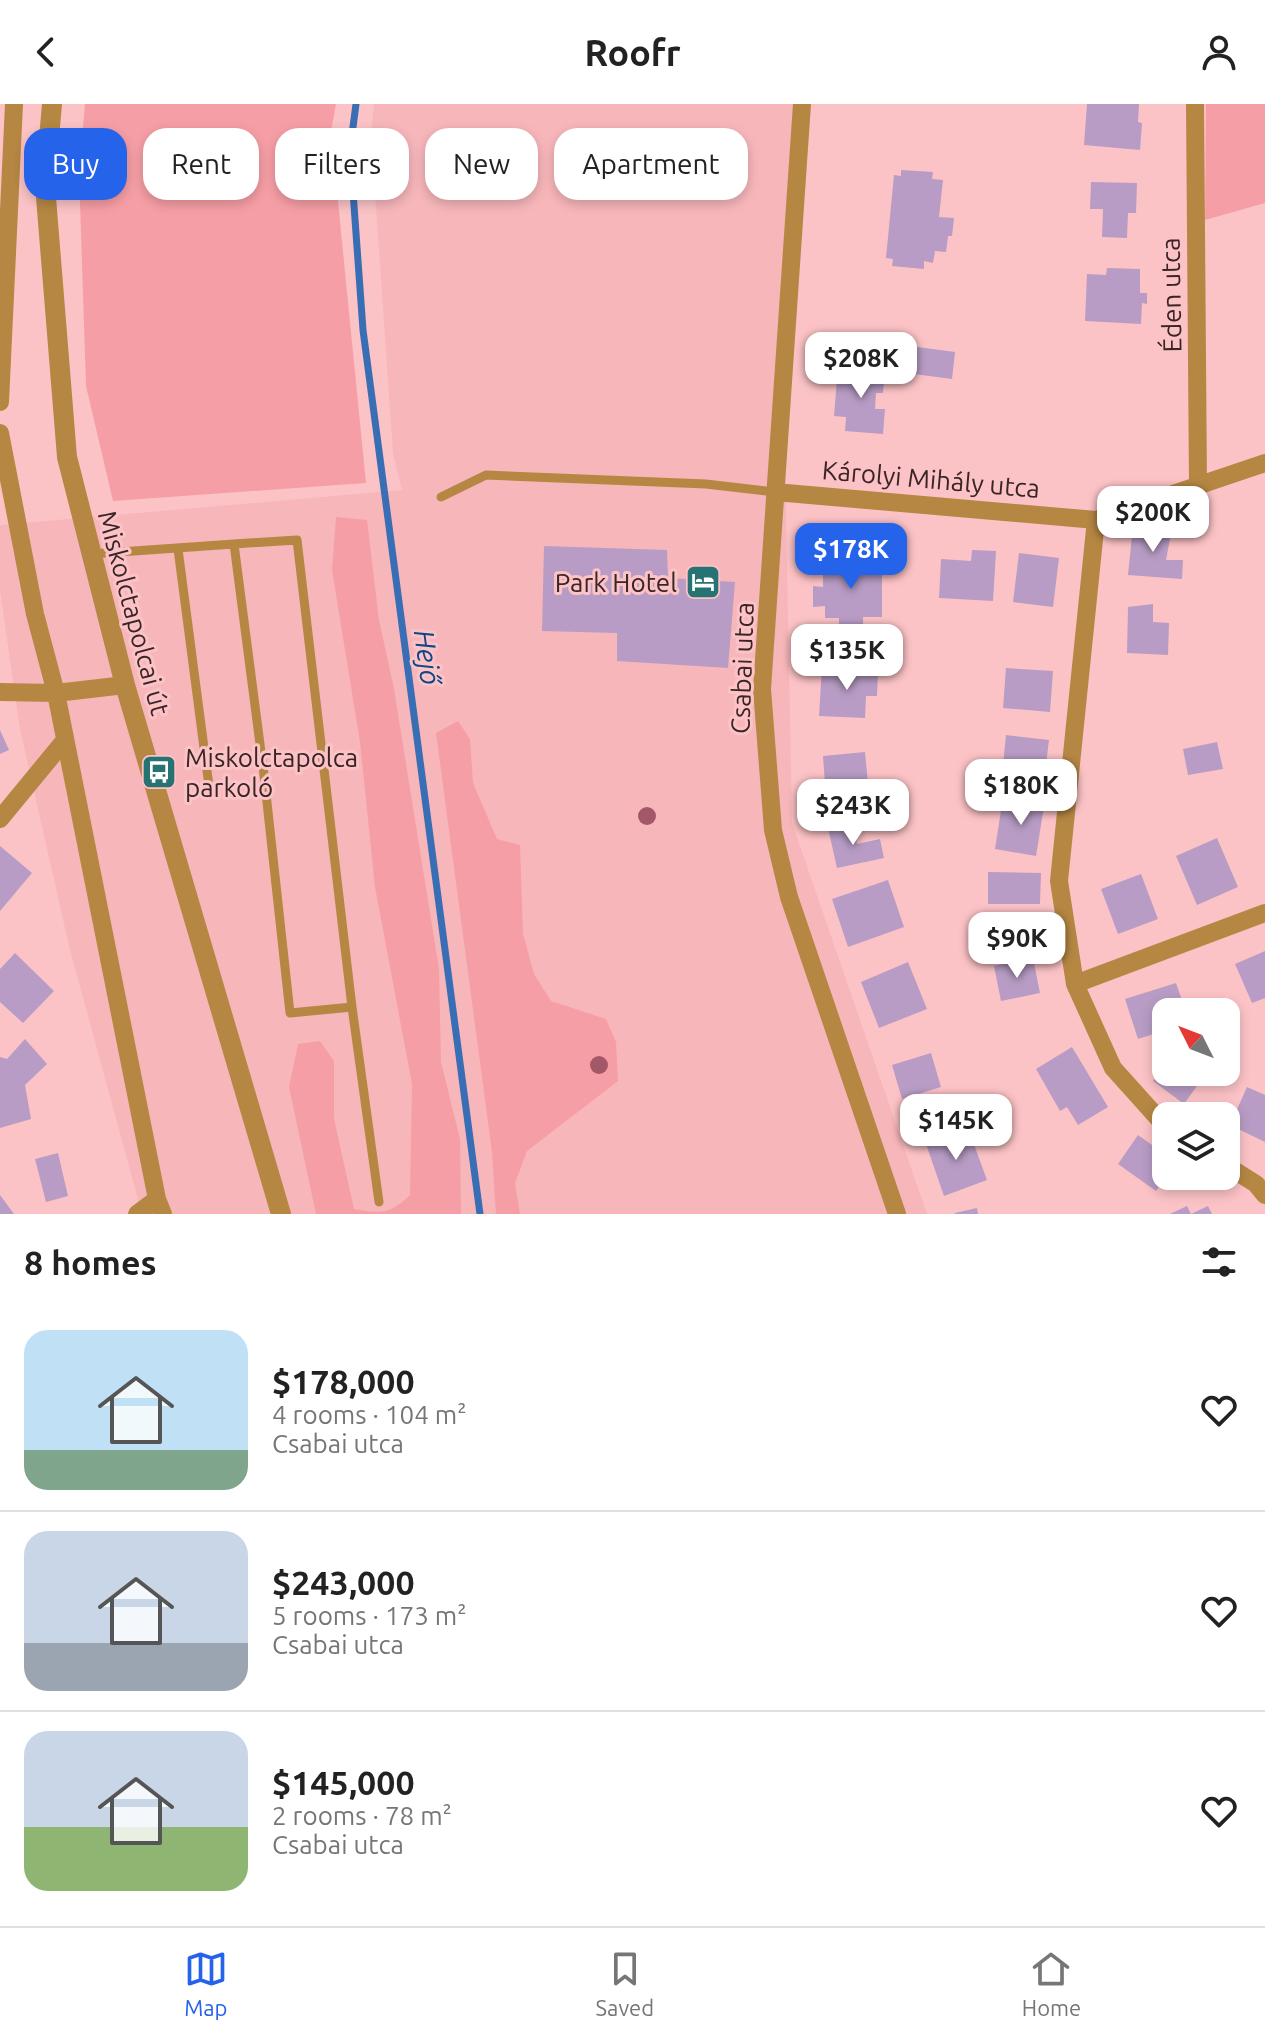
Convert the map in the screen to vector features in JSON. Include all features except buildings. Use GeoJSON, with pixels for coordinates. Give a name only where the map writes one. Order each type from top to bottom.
{"type":"FeatureCollection","features":[{"type":"Feature","properties":{"kind":"street"},"geometry":{"type":"LineString","coordinates":[[0,402],[14,104]]}},
{"type":"Feature","properties":{"kind":"street","name":"Miskolctapolcai út"},"geometry":{"type":"LineString","coordinates":[[52,104],[45,185],[67,457],[125,685],[281,1214]]}},
{"type":"Feature","properties":{"kind":"street","name":"Csabai utca"},"geometry":{"type":"LineString","coordinates":[[802,104],[762,689],[773,830],[789,897],[897,1214]]}},
{"type":"Feature","properties":{"kind":"street","name":"Éden utca"},"geometry":{"type":"LineString","coordinates":[[1195,104],[1198,486]]}},
{"type":"Feature","properties":{"kind":"street"},"geometry":{"type":"LineString","coordinates":[[0,433],[160,1207],[137,1214]]}},
{"type":"Feature","properties":{"kind":"street","name":"Károlyi Mihály utca"},"geometry":{"type":"LineString","coordinates":[[775,492],[1096,520],[1265,463]]}},
{"type":"Feature","properties":{"kind":"street"},"geometry":{"type":"LineString","coordinates":[[1096,520],[1059,881],[1075,984],[1113,1068],[1152,1111]]}},
{"type":"Feature","properties":{"kind":"street"},"geometry":{"type":"LineString","coordinates":[[0,692],[56,693],[125,685]]}},
{"type":"Feature","properties":{"kind":"street"},"geometry":{"type":"LineString","coordinates":[[0,819],[65,740]]}},
{"type":"Feature","properties":{"kind":"street"},"geometry":{"type":"LineString","coordinates":[[1075,984],[1265,913]]}},
{"type":"Feature","properties":{"kind":"street"},"geometry":{"type":"LineString","coordinates":[[1240,1174],[1256,1184],[1265,1195]]}},
{"type":"Feature","properties":{"kind":"lane"},"geometry":{"type":"LineString","coordinates":[[441,497],[486,475],[706,484],[775,492]]}},
{"type":"Feature","properties":{"kind":"lane"},"geometry":{"type":"LineString","coordinates":[[91,554],[297,540],[352,1007],[379,1202]]}},
{"type":"Feature","properties":{"kind":"lane"},"geometry":{"type":"LineString","coordinates":[[234,544],[266,789],[290,1013],[352,1007]]}},
{"type":"Feature","properties":{"kind":"lane"},"geometry":{"type":"LineString","coordinates":[[178,549],[209,786]]}},
{"type":"Feature","properties":{"kind":"shaded area"},"geometry":{"type":"Polygon","coordinates":[[[85,104],[336,104],[332,128],[275,128],[275,200],[338,200],[366,483],[113,501],[86,386],[80,200],[127,200],[127,128],[83,128],[85,104]]]}},
{"type":"Feature","properties":{"kind":"shaded area"},"geometry":{"type":"Polygon","coordinates":[[[374,104],[811,104],[785,459],[792,823],[927,1214],[142,1214],[69,946],[20,729],[0,591],[0,525],[402,490],[393,453],[375,200],[409,200],[409,128],[372,128],[374,104]]]}},
{"type":"Feature","properties":{"kind":"shaded area"},"geometry":{"type":"Polygon","coordinates":[[[1206,104],[1265,104],[1265,203],[1205,220],[1206,104]]]}},
{"type":"Feature","properties":{"kind":"shaded area"},"geometry":{"type":"Polygon","coordinates":[[[336,517],[367,520],[379,620],[394,689],[439,969],[441,1062],[460,1139],[461,1214],[316,1214],[289,1087],[298,1044],[320,1041],[334,1061],[334,1119],[354,1209],[385,1211],[410,1195],[412,1084],[375,887],[360,742],[332,570],[336,517]]]}},
{"type":"Feature","properties":{"kind":"shaded area"},"geometry":{"type":"Polygon","coordinates":[[[458,721],[470,739],[473,783],[497,839],[520,845],[523,934],[534,974],[551,1001],[606,1019],[616,1042],[618,1081],[527,1151],[515,1183],[520,1214],[496,1214],[492,1152],[436,733],[458,721]]]}},
{"type":"Feature","properties":{"kind":"waterway","name":"Hejő"},"geometry":{"type":"LineString","coordinates":[[356,104],[350,150],[363,330],[480,1214]]}},
{"type":"Feature","properties":{"kind":"place","name":"Park Hotel"},"geometry":{"type":"Point","coordinates":[703,582]}},
{"type":"Feature","properties":{"kind":"place","name":"Miskolctapolca parkoló"},"geometry":{"type":"Point","coordinates":[159,772]}}]}
